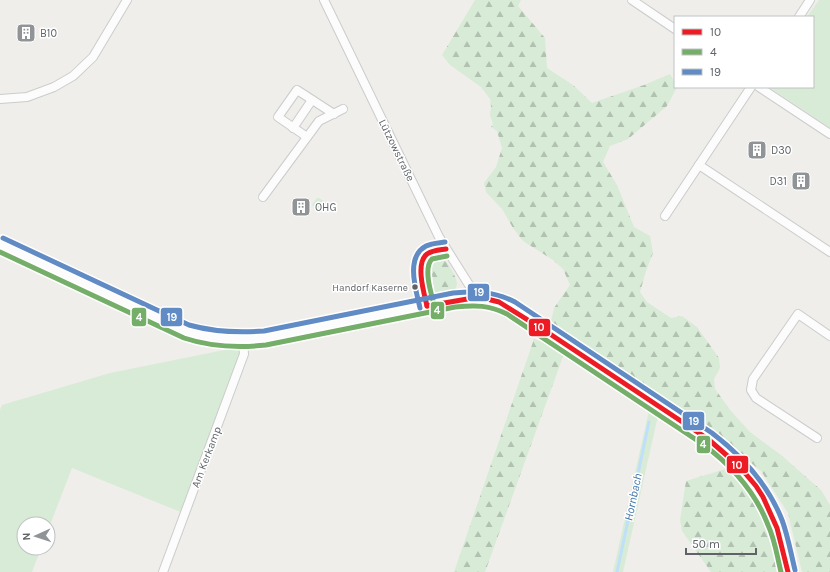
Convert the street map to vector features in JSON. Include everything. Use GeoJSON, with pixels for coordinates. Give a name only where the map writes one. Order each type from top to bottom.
{"type":"FeatureCollection","features":[{"type":"Feature","properties":{"kind":"street"},"geometry":{"type":"LineString","coordinates":[[0,99],[27,97],[54,87],[73,76],[93,57],[127,0]]}},
{"type":"Feature","properties":{"kind":"street","name":"Lützowstraße"},"geometry":{"type":"LineString","coordinates":[[324,0],[439,238],[471,288],[473,298]]}},
{"type":"Feature","properties":{"kind":"street"},"geometry":{"type":"LineString","coordinates":[[632,0],[674,28]]}},
{"type":"Feature","properties":{"kind":"street"},"geometry":{"type":"LineString","coordinates":[[800,16],[810,0]]}},
{"type":"Feature","properties":{"kind":"street"},"geometry":{"type":"LineString","coordinates":[[665,216],[750,88]]}},
{"type":"Feature","properties":{"kind":"street"},"geometry":{"type":"LineString","coordinates":[[761,88],[830,134]]}},
{"type":"Feature","properties":{"kind":"street"},"geometry":{"type":"LineString","coordinates":[[307,137],[278,117],[297,90],[334,114]]}},
{"type":"Feature","properties":{"kind":"street"},"geometry":{"type":"LineString","coordinates":[[293,128],[312,100]]}},
{"type":"Feature","properties":{"kind":"street"},"geometry":{"type":"LineString","coordinates":[[263,197],[319,121],[343,109]]}},
{"type":"Feature","properties":{"kind":"street"},"geometry":{"type":"LineString","coordinates":[[699,164],[830,252]]}},
{"type":"Feature","properties":{"kind":"street"},"geometry":{"type":"LineString","coordinates":[[0,244],[187,332],[203,337],[225,340],[244,341],[265,338],[473,298],[499,302],[511,308],[708,439],[729,456],[750,478],[762,495],[775,522],[788,572]]}},
{"type":"Feature","properties":{"kind":"street"},"geometry":{"type":"LineString","coordinates":[[817,438],[756,398],[751,390],[753,379],[798,314],[830,336]]}},
{"type":"Feature","properties":{"kind":"street","name":"Am Kerkamp"},"geometry":{"type":"LineString","coordinates":[[163,572],[244,354],[244,341]]}},
{"type":"Feature","properties":{"kind":"green space"},"geometry":{"type":"Polygon","coordinates":[[[475,0],[521,0],[518,6],[545,38],[547,68],[573,85],[592,103],[644,85],[670,74],[674,81],[674,88],[676,88],[667,106],[628,139],[610,146],[603,162],[617,185],[634,227],[650,236],[653,253],[640,292],[647,302],[671,318],[682,316],[697,327],[719,358],[720,368],[714,379],[715,389],[731,411],[750,432],[781,455],[821,490],[830,505],[830,572],[802,572],[788,513],[761,471],[724,441],[550,326],[554,308],[570,285],[563,269],[553,260],[523,241],[513,228],[502,209],[486,192],[484,183],[496,167],[502,148],[497,131],[491,127],[493,124],[490,115],[490,99],[481,87],[450,65],[442,55],[475,0]]]}},
{"type":"Feature","properties":{"kind":"green space"},"geometry":{"type":"Polygon","coordinates":[[[819,0],[830,0],[830,128],[770,88],[814,88],[814,16],[808,16],[819,0]]]}},
{"type":"Feature","properties":{"kind":"green space"},"geometry":{"type":"Polygon","coordinates":[[[317,198],[327,203],[321,212],[312,205],[317,198]]]}},
{"type":"Feature","properties":{"kind":"green space"},"geometry":{"type":"Polygon","coordinates":[[[440,256],[448,264],[457,281],[454,292],[450,296],[438,297],[432,291],[427,282],[425,272],[428,264],[435,257],[440,256]]]}},
{"type":"Feature","properties":{"kind":"green space"},"geometry":{"type":"Polygon","coordinates":[[[534,339],[565,351],[485,572],[454,572],[534,339]]]}},
{"type":"Feature","properties":{"kind":"green space"},"geometry":{"type":"Polygon","coordinates":[[[239,347],[239,361],[188,515],[72,468],[53,516],[16,516],[16,556],[38,556],[32,572],[0,572],[0,410],[2,405],[110,373],[239,347]]]}},
{"type":"Feature","properties":{"kind":"green space"},"geometry":{"type":"Polygon","coordinates":[[[650,406],[659,411],[623,572],[613,572],[650,406]]]}},
{"type":"Feature","properties":{"kind":"green space"},"geometry":{"type":"Polygon","coordinates":[[[732,467],[748,486],[765,517],[772,536],[780,572],[711,572],[682,531],[680,520],[686,481],[732,467]]]}},
{"type":"Feature","properties":{"kind":"waterway","name":"Hornbach"},"geometry":{"type":"LineString","coordinates":[[617,572],[649,422]]}},
{"type":"Feature","properties":{"kind":"transit line","name":"19"},"geometry":{"type":"LineString","coordinates":[[3,238],[189,325],[217,331],[264,331],[453,293],[485,293],[507,298],[712,433],[734,451],[762,483],[776,507],[786,532],[795,570]]}},
{"type":"Feature","properties":{"kind":"transit line","name":"19"},"geometry":{"type":"LineString","coordinates":[[420,308],[414,274],[416,258],[420,251],[426,246],[445,242]]}},
{"type":"Feature","properties":{"kind":"transit line","name":"10"},"geometry":{"type":"LineString","coordinates":[[427,306],[421,278],[423,258],[427,254],[436,250],[446,249]]}},
{"type":"Feature","properties":{"kind":"transit line","name":"4"},"geometry":{"type":"LineString","coordinates":[[0,252],[184,338],[214,345],[266,345],[455,307],[482,306],[500,311],[507,314],[704,445],[724,462],[742,480],[763,513],[776,548],[781,572]]}},
{"type":"Feature","properties":{"kind":"transit line","name":"4"},"geometry":{"type":"LineString","coordinates":[[434,304],[428,281],[429,263],[432,259],[447,256]]}},
{"type":"Feature","properties":{"kind":"transit line","name":"10"},"geometry":{"type":"LineString","coordinates":[[427,306],[473,298],[499,302],[544,330],[708,439],[739,466],[763,497],[777,528],[788,572]]}},
{"type":"Feature","properties":{"kind":"place","name":"B10"},"geometry":{"type":"Point","coordinates":[26,33]}},
{"type":"Feature","properties":{"kind":"place","name":"D30"},"geometry":{"type":"Point","coordinates":[757,150]}},
{"type":"Feature","properties":{"kind":"place","name":"D31"},"geometry":{"type":"Point","coordinates":[801,181]}},
{"type":"Feature","properties":{"kind":"place","name":"OHG"},"geometry":{"type":"Point","coordinates":[301,207]}},
{"type":"Feature","properties":{"kind":"place","name":"Handorf Kaserne"},"geometry":{"type":"Point","coordinates":[415,287]}}]}
